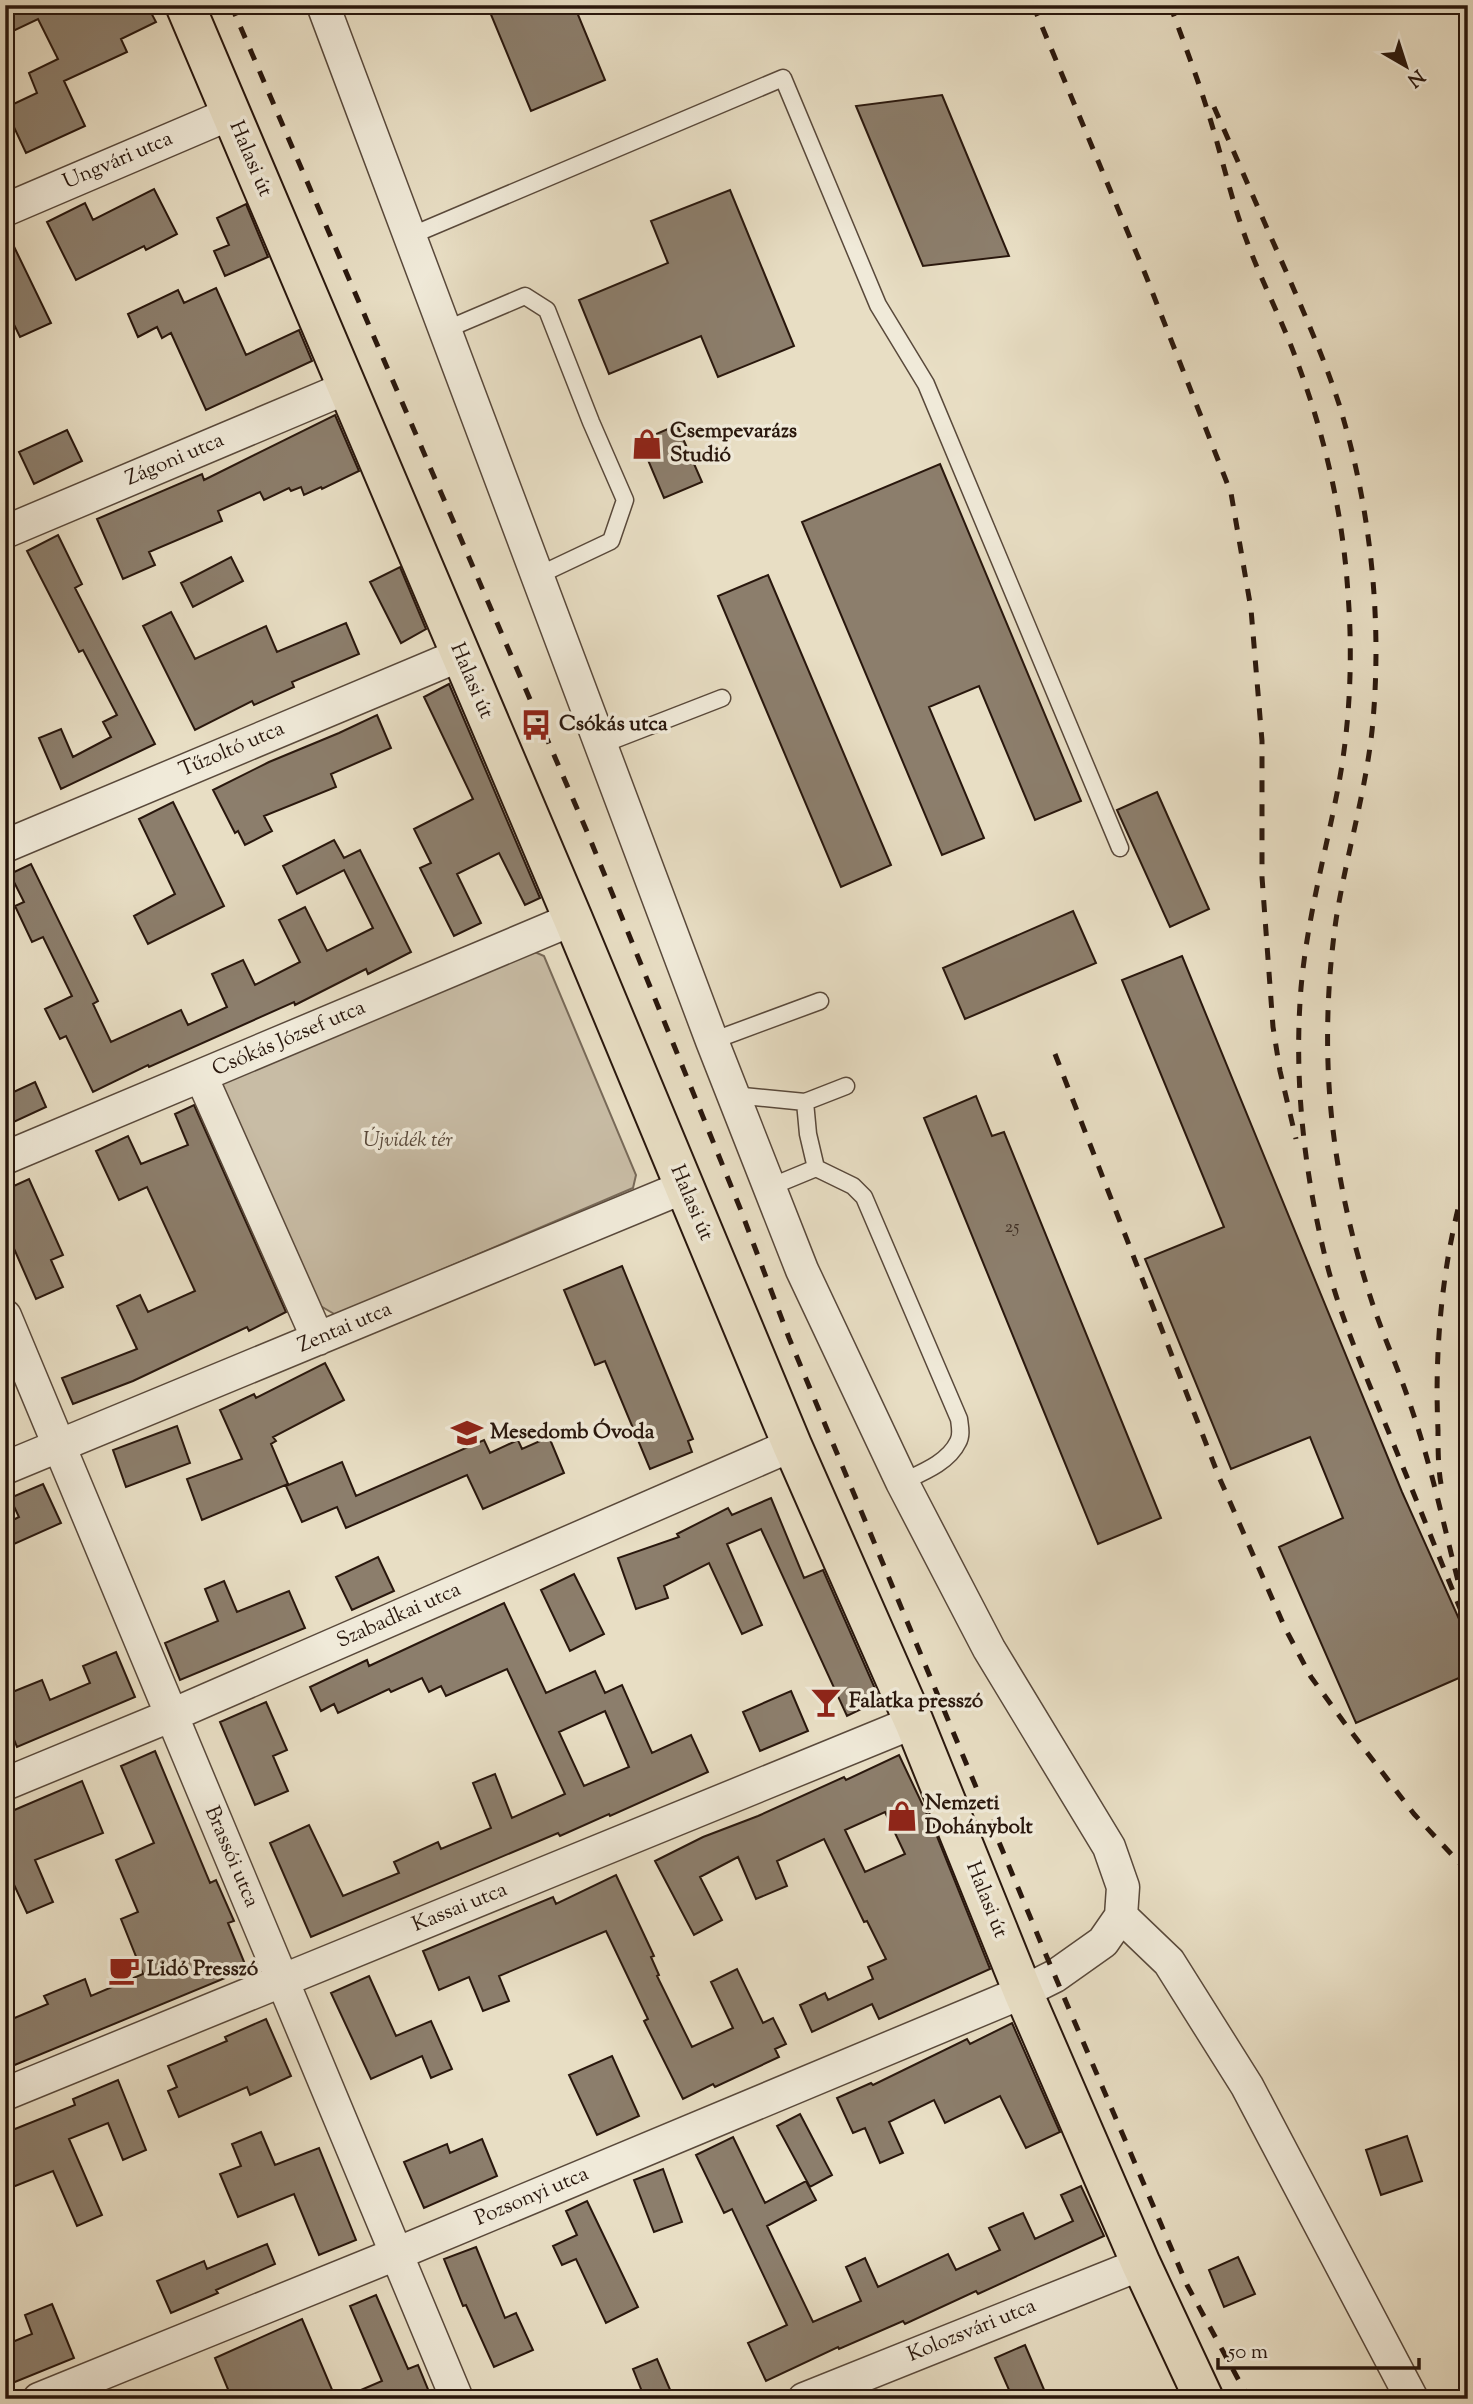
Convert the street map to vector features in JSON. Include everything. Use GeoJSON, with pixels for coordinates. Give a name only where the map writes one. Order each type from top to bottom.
{"type":"FeatureCollection","features":[{"type":"Feature","properties":{"kind":"main road","name":"Halasi út"},"geometry":{"type":"LineString","coordinates":[[185,5],[573,919],[792,1445],[914,1723],[1023,1992],[1141,2264],[1204,2399]]}},
{"type":"Feature","properties":{"kind":"street"},"geometry":{"type":"LineString","coordinates":[[323,5],[712,1041],[803,1270],[902,1482],[989,1649],[1109,1847],[1123,1887],[1121,1916],[1168,1962],[1247,2086],[1412,2399]]}},
{"type":"Feature","properties":{"kind":"street","name":"Ungvári utca"},"geometry":{"type":"LineString","coordinates":[[5,210],[232,113]]}},
{"type":"Feature","properties":{"kind":"street","name":"Zágoni utca"},"geometry":{"type":"LineString","coordinates":[[5,532],[346,388]]}},
{"type":"Feature","properties":{"kind":"street","name":"Tűzoltó utca"},"geometry":{"type":"LineString","coordinates":[[5,846],[460,655]]}},
{"type":"Feature","properties":{"kind":"street","name":"Csókás József utca"},"geometry":{"type":"LineString","coordinates":[[5,1158],[573,919]]}},
{"type":"Feature","properties":{"kind":"street"},"geometry":{"type":"LineString","coordinates":[[201,1076],[318,1339]]}},
{"type":"Feature","properties":{"kind":"street","name":"Zentai utca"},"geometry":{"type":"LineString","coordinates":[[5,1468],[684,1187]]}},
{"type":"Feature","properties":{"kind":"street","name":"Brassói utca"},"geometry":{"type":"LineString","coordinates":[[5,1316],[457,2399]]}},
{"type":"Feature","properties":{"kind":"street","name":"Szabadkai utca"},"geometry":{"type":"LineString","coordinates":[[5,1784],[172,1715],[792,1445]]}},
{"type":"Feature","properties":{"kind":"street","name":"Kassai utca"},"geometry":{"type":"LineString","coordinates":[[5,2094],[914,1723]]}},
{"type":"Feature","properties":{"kind":"street","name":"Pozsonyi utca"},"geometry":{"type":"LineString","coordinates":[[39,2399],[396,2254],[1023,1992],[1055,1976],[1103,1942],[1121,1916]]}},
{"type":"Feature","properties":{"kind":"street","name":"Kolozsvári utca"},"geometry":{"type":"LineString","coordinates":[[804,2399],[1141,2264]]}},
{"type":"Feature","properties":{"kind":"lane"},"geometry":{"type":"LineString","coordinates":[[410,236],[783,78],[878,305],[926,384],[1120,848]]}},
{"type":"Feature","properties":{"kind":"lane"},"geometry":{"type":"LineString","coordinates":[[445,330],[525,296],[547,310],[625,500],[611,541],[537,576]]}},
{"type":"Feature","properties":{"kind":"lane"},"geometry":{"type":"LineString","coordinates":[[601,746],[722,698]]}},
{"type":"Feature","properties":{"kind":"lane"},"geometry":{"type":"LineString","coordinates":[[712,1041],[820,1001]]}},
{"type":"Feature","properties":{"kind":"lane"},"geometry":{"type":"LineString","coordinates":[[733,1095],[805,1102],[846,1086]]}},
{"type":"Feature","properties":{"kind":"lane"},"geometry":{"type":"LineString","coordinates":[[805,1102],[808,1134],[816,1168]]}},
{"type":"Feature","properties":{"kind":"lane"},"geometry":{"type":"LineString","coordinates":[[770,1187],[816,1168],[853,1186],[864,1197],[959,1419],[959,1441],[951,1451],[932,1467],[902,1482]]}},
{"type":"Feature","properties":{"kind":"green space","name":"Újvidék tér"},"geometry":{"type":"Polygon","coordinates":[[[528,949],[544,956],[636,1175],[633,1188],[336,1315],[312,1301],[218,1093],[220,1076],[528,949]]]}},
{"type":"Feature","properties":{"kind":"building"},"geometry":{"type":"Polygon","coordinates":[[[5,5],[147,5],[156,22],[121,39],[127,52],[64,81],[85,126],[26,153],[5,108],[37,93],[29,73],[58,59],[38,19],[11,32],[5,20],[5,5]]]}},
{"type":"Feature","properties":{"kind":"building"},"geometry":{"type":"Polygon","coordinates":[[[487,5],[574,5],[605,80],[531,111],[487,5]]]}},
{"type":"Feature","properties":{"kind":"building"},"geometry":{"type":"Polygon","coordinates":[[[942,95],[1009,256],[923,266],[856,106],[942,95]]]}},
{"type":"Feature","properties":{"kind":"building"},"geometry":{"type":"Polygon","coordinates":[[[154,189],[177,234],[146,250],[144,246],[76,280],[47,222],[85,203],[93,220],[154,189]]]}},
{"type":"Feature","properties":{"kind":"building"},"geometry":{"type":"Polygon","coordinates":[[[730,190],[794,346],[718,377],[701,336],[609,374],[579,300],[668,263],[651,221],[730,190]]]}},
{"type":"Feature","properties":{"kind":"building"},"geometry":{"type":"Polygon","coordinates":[[[246,204],[268,257],[225,276],[214,251],[229,245],[217,218],[246,204]]]}},
{"type":"Feature","properties":{"kind":"building"},"geometry":{"type":"Polygon","coordinates":[[[5,228],[51,323],[20,337],[5,306],[5,228]]]}},
{"type":"Feature","properties":{"kind":"building"},"geometry":{"type":"Polygon","coordinates":[[[216,288],[246,355],[299,330],[312,361],[206,410],[171,333],[162,338],[157,327],[138,337],[128,314],[178,290],[184,303],[216,288]]]}},
{"type":"Feature","properties":{"kind":"building"},"geometry":{"type":"Polygon","coordinates":[[[335,415],[359,471],[304,495],[301,487],[291,491],[289,488],[264,500],[260,492],[218,511],[222,521],[149,552],[155,565],[123,579],[97,519],[202,474],[204,480],[335,415]]]}},
{"type":"Feature","properties":{"kind":"building"},"geometry":{"type":"Polygon","coordinates":[[[677,425],[702,482],[664,498],[640,441],[677,425]]]}},
{"type":"Feature","properties":{"kind":"building"},"geometry":{"type":"Polygon","coordinates":[[[67,430],[82,461],[34,484],[19,452],[67,430]]]}},
{"type":"Feature","properties":{"kind":"building"},"geometry":{"type":"Polygon","coordinates":[[[940,464],[1081,801],[1035,820],[979,686],[929,707],[984,838],[942,855],[802,522],[940,464]]]}},
{"type":"Feature","properties":{"kind":"building"},"geometry":{"type":"Polygon","coordinates":[[[58,535],[82,584],[75,588],[155,744],[61,789],[39,738],[61,729],[73,757],[111,737],[103,722],[117,715],[83,650],[79,652],[27,551],[58,535]]]}},
{"type":"Feature","properties":{"kind":"building"},"geometry":{"type":"Polygon","coordinates":[[[231,557],[243,581],[193,607],[181,583],[231,557]]]}},
{"type":"Feature","properties":{"kind":"building"},"geometry":{"type":"Polygon","coordinates":[[[400,567],[426,629],[401,643],[370,582],[400,567]]]}},
{"type":"Feature","properties":{"kind":"building"},"geometry":{"type":"Polygon","coordinates":[[[768,575],[891,865],[841,887],[718,596],[768,575]]]}},
{"type":"Feature","properties":{"kind":"building"},"geometry":{"type":"Polygon","coordinates":[[[171,612],[195,659],[266,626],[277,652],[346,623],[359,654],[292,682],[294,687],[254,705],[252,701],[195,730],[143,626],[171,612]]]}},
{"type":"Feature","properties":{"kind":"building"},"geometry":{"type":"Polygon","coordinates":[[[449,684],[540,898],[525,905],[499,853],[457,874],[481,923],[454,936],[420,868],[431,863],[414,829],[473,799],[424,697],[449,684]]]}},
{"type":"Feature","properties":{"kind":"building"},"geometry":{"type":"Polygon","coordinates":[[[377,715],[391,748],[331,774],[336,787],[264,816],[272,831],[245,845],[238,831],[235,833],[213,790],[269,762],[377,715]]]}},
{"type":"Feature","properties":{"kind":"building"},"geometry":{"type":"Polygon","coordinates":[[[1157,792],[1209,909],[1170,927],[1117,810],[1157,792]]]}},
{"type":"Feature","properties":{"kind":"building"},"geometry":{"type":"Polygon","coordinates":[[[173,802],[224,906],[148,944],[134,916],[175,894],[139,819],[173,802]]]}},
{"type":"Feature","properties":{"kind":"building"},"geometry":{"type":"Polygon","coordinates":[[[334,840],[344,858],[360,850],[411,952],[368,974],[366,969],[295,1005],[294,1002],[149,1067],[148,1065],[93,1092],[66,1036],[60,1039],[45,1009],[72,996],[43,937],[32,942],[15,906],[24,902],[10,874],[31,864],[98,1001],[93,1004],[111,1042],[181,1010],[188,1025],[227,1007],[212,974],[243,960],[255,985],[300,962],[279,920],[305,907],[327,951],[373,928],[344,870],[297,894],[283,866],[334,840]]]}},
{"type":"Feature","properties":{"kind":"building"},"geometry":{"type":"Polygon","coordinates":[[[1073,911],[1096,963],[965,1019],[943,968],[1073,911]]]}},
{"type":"Feature","properties":{"kind":"building"},"geometry":{"type":"Polygon","coordinates":[[[1182,956],[1402,1492],[1468,1639],[1468,1674],[1356,1723],[1279,1547],[1343,1518],[1310,1437],[1231,1469],[1145,1259],[1224,1227],[1122,980],[1182,956]]]}},
{"type":"Feature","properties":{"kind":"building"},"geometry":{"type":"Polygon","coordinates":[[[35,1082],[46,1107],[5,1126],[5,1096],[35,1082]]]}},
{"type":"Feature","properties":{"kind":"building"},"geometry":{"type":"Polygon","coordinates":[[[976,1096],[992,1136],[1004,1132],[1161,1518],[1098,1544],[924,1118],[976,1096]]]}},
{"type":"Feature","properties":{"kind":"building"},"geometry":{"type":"Polygon","coordinates":[[[194,1105],[286,1312],[249,1331],[247,1327],[133,1381],[73,1404],[62,1378],[137,1349],[117,1306],[140,1295],[148,1312],[195,1291],[147,1187],[119,1200],[96,1151],[128,1136],[141,1164],[188,1145],[175,1114],[194,1105]]]}},
{"type":"Feature","properties":{"kind":"building"},"geometry":{"type":"Polygon","coordinates":[[[29,1179],[63,1255],[51,1260],[63,1287],[36,1299],[5,1228],[5,1190],[29,1179]]]}},
{"type":"Feature","properties":{"kind":"building"},"geometry":{"type":"Polygon","coordinates":[[[622,1266],[693,1439],[688,1441],[692,1452],[650,1469],[605,1361],[595,1365],[564,1290],[622,1266]]]}},
{"type":"Feature","properties":{"kind":"building"},"geometry":{"type":"Polygon","coordinates":[[[325,1363],[344,1400],[273,1437],[276,1441],[271,1444],[288,1484],[202,1520],[187,1479],[242,1459],[220,1410],[254,1394],[256,1398],[325,1363]]]}},
{"type":"Feature","properties":{"kind":"building"},"geometry":{"type":"Polygon","coordinates":[[[177,1426],[190,1463],[126,1487],[113,1450],[177,1426]]]}},
{"type":"Feature","properties":{"kind":"building"},"geometry":{"type":"Polygon","coordinates":[[[549,1437],[564,1473],[483,1509],[467,1475],[346,1528],[337,1507],[302,1522],[286,1486],[342,1462],[356,1496],[484,1440],[490,1453],[518,1440],[522,1449],[549,1437]]]}},
{"type":"Feature","properties":{"kind":"building"},"geometry":{"type":"Polygon","coordinates":[[[43,1484],[61,1523],[5,1548],[5,1524],[19,1517],[10,1498],[43,1484]]]}},
{"type":"Feature","properties":{"kind":"building"},"geometry":{"type":"Polygon","coordinates":[[[771,1498],[804,1578],[823,1570],[880,1700],[847,1716],[761,1529],[727,1544],[762,1625],[742,1634],[709,1563],[664,1586],[668,1598],[636,1609],[618,1558],[679,1537],[677,1534],[728,1508],[732,1515],[771,1498]]]}},
{"type":"Feature","properties":{"kind":"building"},"geometry":{"type":"Polygon","coordinates":[[[378,1557],[394,1591],[352,1610],[336,1577],[378,1557]]]}},
{"type":"Feature","properties":{"kind":"building"},"geometry":{"type":"Polygon","coordinates":[[[574,1574],[604,1634],[570,1651],[541,1590],[574,1574]]]}},
{"type":"Feature","properties":{"kind":"building"},"geometry":{"type":"Polygon","coordinates":[[[224,1581],[237,1612],[289,1591],[305,1628],[180,1680],[165,1643],[218,1621],[205,1589],[224,1581]]]}},
{"type":"Feature","properties":{"kind":"building"},"geometry":{"type":"Polygon","coordinates":[[[504,1603],[546,1693],[595,1671],[605,1693],[622,1685],[652,1753],[691,1735],[708,1772],[610,1816],[609,1814],[560,1836],[558,1833],[311,1937],[270,1843],[309,1825],[343,1896],[399,1873],[394,1862],[438,1842],[441,1849],[491,1828],[473,1783],[495,1774],[512,1818],[565,1794],[507,1669],[446,1696],[441,1686],[429,1692],[422,1678],[391,1692],[389,1689],[338,1713],[334,1704],[321,1711],[310,1687],[367,1660],[369,1666],[504,1603]],[[605,1711],[559,1732],[584,1786],[629,1767],[605,1711]]]}},
{"type":"Feature","properties":{"kind":"building"},"geometry":{"type":"Polygon","coordinates":[[[116,1652],[135,1697],[17,1747],[5,1717],[5,1695],[42,1680],[50,1700],[90,1683],[83,1666],[116,1652]]]}},
{"type":"Feature","properties":{"kind":"building"},"geometry":{"type":"Polygon","coordinates":[[[791,1691],[808,1731],[760,1751],[743,1712],[791,1691]]]}},
{"type":"Feature","properties":{"kind":"building"},"geometry":{"type":"Polygon","coordinates":[[[266,1702],[287,1750],[273,1756],[288,1791],[255,1805],[220,1722],[266,1702]]]}},
{"type":"Feature","properties":{"kind":"building"},"geometry":{"type":"Polygon","coordinates":[[[155,1751],[210,1883],[216,1880],[234,1921],[228,1923],[247,1969],[5,2069],[5,2022],[48,2004],[44,1996],[85,1979],[91,1996],[143,1974],[121,1919],[138,1912],[116,1860],[154,1843],[121,1766],[155,1751]]]}},
{"type":"Feature","properties":{"kind":"building"},"geometry":{"type":"Polygon","coordinates":[[[899,1755],[934,1829],[990,1969],[879,2019],[872,2004],[812,2032],[800,2005],[825,1993],[828,2000],[873,1979],[868,1967],[886,1959],[867,1921],[864,1922],[824,1839],[777,1861],[787,1886],[756,1899],[738,1857],[700,1877],[722,1920],[694,1935],[655,1861],[703,1837],[758,1816],[844,1777],[846,1780],[899,1755]],[[885,1812],[845,1830],[865,1872],[905,1854],[885,1812]]]}},
{"type":"Feature","properties":{"kind":"building"},"geometry":{"type":"Polygon","coordinates":[[[82,1781],[103,1833],[35,1860],[53,1902],[27,1913],[11,1878],[5,1881],[5,1814],[82,1781]]]}},
{"type":"Feature","properties":{"kind":"building"},"geometry":{"type":"Polygon","coordinates":[[[616,1875],[654,1956],[651,1957],[659,1975],[657,1976],[692,2047],[733,2028],[711,1982],[737,1969],[763,2023],[773,2018],[786,2044],[775,2049],[779,2057],[683,2099],[644,2021],[648,2019],[606,1931],[499,1976],[509,2001],[483,2011],[469,1977],[439,1990],[423,1951],[553,1897],[556,1904],[616,1875]]]}},
{"type":"Feature","properties":{"kind":"building"},"geometry":{"type":"Polygon","coordinates":[[[369,1976],[396,2036],[431,2021],[452,2069],[431,2078],[422,2056],[371,2079],[331,1993],[369,1976]]]}},
{"type":"Feature","properties":{"kind":"building"},"geometry":{"type":"Polygon","coordinates":[[[266,2019],[291,2076],[250,2095],[247,2087],[179,2117],[168,2091],[177,2087],[168,2066],[227,2041],[225,2037],[266,2019]]]}},
{"type":"Feature","properties":{"kind":"building"},"geometry":{"type":"Polygon","coordinates":[[[1012,2023],[1060,2132],[1026,2148],[1000,2096],[945,2123],[934,2100],[889,2122],[903,2153],[880,2163],[865,2128],[853,2133],[837,2098],[871,2083],[873,2085],[967,2039],[970,2044],[1012,2023]]]}},
{"type":"Feature","properties":{"kind":"building"},"geometry":{"type":"Polygon","coordinates":[[[612,2056],[639,2116],[597,2135],[569,2075],[612,2056]]]}},
{"type":"Feature","properties":{"kind":"building"},"geometry":{"type":"Polygon","coordinates":[[[118,2080],[146,2150],[123,2160],[108,2123],[69,2139],[102,2215],[77,2226],[53,2171],[5,2190],[5,2133],[75,2105],[73,2099],[118,2080]]]}},
{"type":"Feature","properties":{"kind":"building"},"geometry":{"type":"Polygon","coordinates":[[[800,2114],[832,2175],[810,2187],[777,2126],[800,2114]]]}},
{"type":"Feature","properties":{"kind":"building"},"geometry":{"type":"Polygon","coordinates":[[[261,2132],[275,2165],[319,2148],[356,2240],[319,2255],[294,2194],[238,2217],[220,2174],[241,2166],[232,2144],[261,2132]]]}},
{"type":"Feature","properties":{"kind":"building"},"geometry":{"type":"Polygon","coordinates":[[[1407,2136],[1422,2181],[1381,2195],[1366,2150],[1407,2136]]]}},
{"type":"Feature","properties":{"kind":"building"},"geometry":{"type":"Polygon","coordinates":[[[733,2137],[765,2203],[806,2181],[816,2200],[767,2226],[813,2322],[861,2301],[846,2267],[865,2258],[878,2287],[948,2254],[956,2270],[1000,2250],[989,2228],[1023,2213],[1035,2239],[1073,2221],[1061,2195],[1081,2186],[1104,2236],[978,2294],[976,2291],[905,2324],[903,2321],[839,2349],[838,2347],[766,2381],[748,2343],[787,2325],[732,2209],[724,2213],[696,2155],[733,2137]]]}},
{"type":"Feature","properties":{"kind":"building"},"geometry":{"type":"Polygon","coordinates":[[[482,2139],[497,2176],[424,2208],[404,2162],[447,2144],[450,2153],[482,2139]]]}},
{"type":"Feature","properties":{"kind":"building"},"geometry":{"type":"Polygon","coordinates":[[[663,2169],[682,2222],[654,2232],[634,2180],[663,2169]]]}},
{"type":"Feature","properties":{"kind":"building"},"geometry":{"type":"Polygon","coordinates":[[[587,2201],[638,2307],[606,2323],[576,2259],[562,2265],[553,2246],[577,2235],[566,2211],[587,2201]]]}},
{"type":"Feature","properties":{"kind":"building"},"geometry":{"type":"Polygon","coordinates":[[[267,2244],[275,2264],[171,2313],[157,2281],[204,2261],[207,2269],[267,2244]]]}},
{"type":"Feature","properties":{"kind":"building"},"geometry":{"type":"Polygon","coordinates":[[[476,2247],[505,2318],[516,2313],[533,2350],[494,2367],[466,2305],[463,2306],[444,2259],[476,2247]]]}},
{"type":"Feature","properties":{"kind":"building"},"geometry":{"type":"Polygon","coordinates":[[[1238,2257],[1255,2294],[1224,2307],[1209,2270],[1238,2257]]]}},
{"type":"Feature","properties":{"kind":"building"},"geometry":{"type":"Polygon","coordinates":[[[376,2295],[408,2369],[418,2365],[432,2399],[340,2399],[382,2381],[350,2306],[376,2295]]]}},
{"type":"Feature","properties":{"kind":"building"},"geometry":{"type":"Polygon","coordinates":[[[52,2304],[74,2358],[5,2386],[5,2345],[32,2334],[25,2315],[52,2304]]]}},
{"type":"Feature","properties":{"kind":"building"},"geometry":{"type":"Polygon","coordinates":[[[302,2319],[336,2399],[232,2399],[215,2358],[302,2319]]]}},
{"type":"Feature","properties":{"kind":"building"},"geometry":{"type":"Polygon","coordinates":[[[1025,2345],[1048,2399],[1013,2399],[995,2358],[1025,2345]]]}},
{"type":"Feature","properties":{"kind":"building"},"geometry":{"type":"Polygon","coordinates":[[[657,2359],[674,2399],[645,2399],[633,2369],[657,2359]]]}},
{"type":"Feature","properties":{"kind":"railway"},"geometry":{"type":"LineString","coordinates":[[231,5],[588,834],[740,1208],[789,1338],[1046,1955],[1187,2285],[1249,2399]]}},
{"type":"Feature","properties":{"kind":"railway"},"geometry":{"type":"LineString","coordinates":[[1033,5],[1146,276],[1231,493],[1251,609],[1262,741],[1262,877],[1273,1027],[1296,1139]]}},
{"type":"Feature","properties":{"kind":"railway"},"geometry":{"type":"LineString","coordinates":[[1170,5],[1203,96],[1246,239],[1289,341],[1315,414],[1342,533],[1350,643],[1345,740],[1338,788],[1307,937],[1299,1021],[1302,1119],[1310,1184],[1328,1270],[1349,1333],[1468,1628]]}},
{"type":"Feature","properties":{"kind":"railway"},"geometry":{"type":"LineString","coordinates":[[1214,107],[1333,387],[1350,443],[1366,525],[1375,607],[1375,690],[1369,755],[1340,896],[1333,944],[1328,1039],[1331,1111],[1341,1183],[1357,1253],[1418,1429],[1459,1585]]}},
{"type":"Feature","properties":{"kind":"railway"},"geometry":{"type":"LineString","coordinates":[[1055,1054],[1219,1477],[1285,1628],[1311,1677],[1346,1725],[1414,1814],[1468,1872]]}},
{"type":"Feature","properties":{"kind":"railway"},"geometry":{"type":"LineString","coordinates":[[1441,1484],[1437,1398],[1439,1333],[1446,1267],[1468,1173]]}},
{"type":"Feature","properties":{"kind":"place","name":"Csempevarázs Studió"},"geometry":{"type":"Point","coordinates":[647,444]}},
{"type":"Feature","properties":{"kind":"place","name":"Csókás utca"},"geometry":{"type":"Point","coordinates":[536,725]}},
{"type":"Feature","properties":{"kind":"place","name":"Mesedomb Óvoda"},"geometry":{"type":"Point","coordinates":[467,1433]}},
{"type":"Feature","properties":{"kind":"place","name":"Falatka presszó"},"geometry":{"type":"Point","coordinates":[826,1702]}},
{"type":"Feature","properties":{"kind":"place","name":"Nemzeti Dohánybolt"},"geometry":{"type":"Point","coordinates":[902,1816]}},
{"type":"Feature","properties":{"kind":"place","name":"Lidó Presszó"},"geometry":{"type":"Point","coordinates":[124,1970]}}]}
